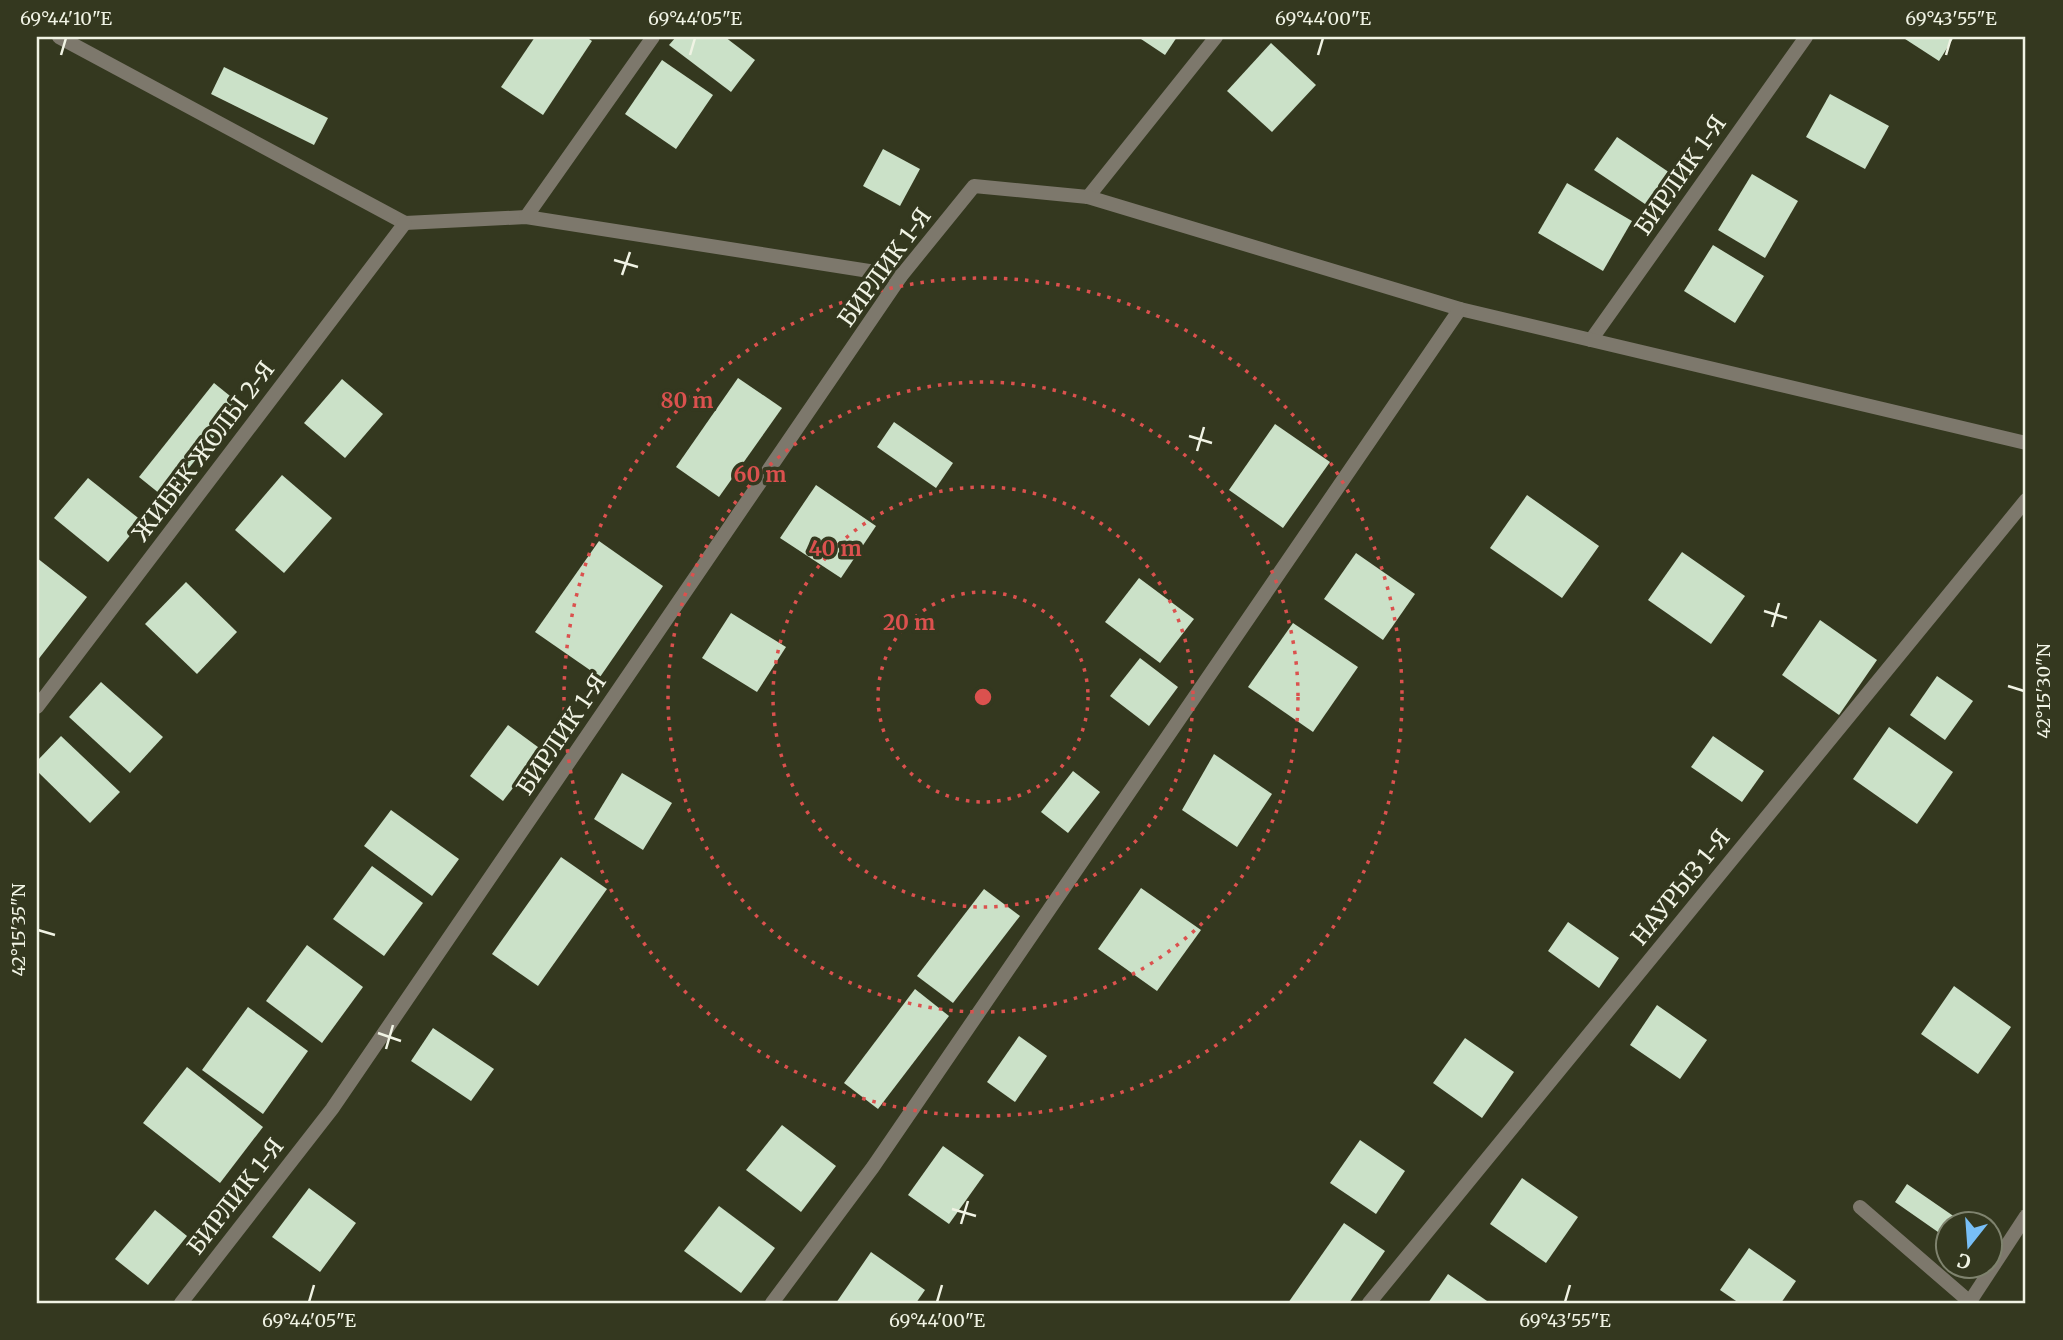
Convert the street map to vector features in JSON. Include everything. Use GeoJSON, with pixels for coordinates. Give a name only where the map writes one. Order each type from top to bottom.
{"type":"FeatureCollection","features":[{"type":"Feature","properties":{"kind":"street"},"geometry":{"type":"LineString","coordinates":[[59,37],[405,223],[526,217],[901,276]]}},
{"type":"Feature","properties":{"kind":"street"},"geometry":{"type":"LineString","coordinates":[[526,217],[653,37]]}},
{"type":"Feature","properties":{"kind":"street"},"geometry":{"type":"LineString","coordinates":[[1216,37],[1088,197],[1461,309],[2026,443]]}},
{"type":"Feature","properties":{"kind":"street","name":"БИРЛИК 1-Я"},"geometry":{"type":"LineString","coordinates":[[1591,340],[1805,37]]}},
{"type":"Feature","properties":{"kind":"street","name":"БИРЛИК 1-Я"},"geometry":{"type":"LineString","coordinates":[[181,1303],[332,1109],[901,276],[974,186],[1088,197]]}},
{"type":"Feature","properties":{"kind":"street","name":"ЖИБЕК ЖОЛЫ 2-Я"},"geometry":{"type":"LineString","coordinates":[[37,707],[405,223]]}},
{"type":"Feature","properties":{"kind":"street"},"geometry":{"type":"LineString","coordinates":[[772,1303],[873,1167],[1461,309]]}},
{"type":"Feature","properties":{"kind":"street","name":"НАУРЫЗ 1-Я"},"geometry":{"type":"LineString","coordinates":[[1369,1303],[2026,500]]}},
{"type":"Feature","properties":{"kind":"street"},"geometry":{"type":"LineString","coordinates":[[1860,1207],[1970,1303],[2026,1216]]}},
{"type":"Feature","properties":{"kind":"building"},"geometry":{"type":"Polygon","coordinates":[[[535,37],[586,37],[592,41],[543,115],[501,87],[535,37]]]}},
{"type":"Feature","properties":{"kind":"building"},"geometry":{"type":"Polygon","coordinates":[[[676,37],[725,37],[755,60],[731,92],[669,45],[676,37]]]}},
{"type":"Feature","properties":{"kind":"building"},"geometry":{"type":"Polygon","coordinates":[[[1138,37],[1177,37],[1165,55],[1138,37]]]}},
{"type":"Feature","properties":{"kind":"building"},"geometry":{"type":"Polygon","coordinates":[[[1902,37],[1954,37],[1939,61],[1902,37]]]}},
{"type":"Feature","properties":{"kind":"building"},"geometry":{"type":"Polygon","coordinates":[[[1271,43],[1316,85],[1272,132],[1227,91],[1271,43]]]}},
{"type":"Feature","properties":{"kind":"building"},"geometry":{"type":"Polygon","coordinates":[[[662,60],[713,95],[676,149],[625,114],[662,60]]]}},
{"type":"Feature","properties":{"kind":"building"},"geometry":{"type":"Polygon","coordinates":[[[224,67],[328,118],[314,145],[211,94],[224,67]]]}},
{"type":"Feature","properties":{"kind":"building"},"geometry":{"type":"Polygon","coordinates":[[[1830,94],[1889,126],[1865,169],[1806,137],[1830,94]]]}},
{"type":"Feature","properties":{"kind":"building"},"geometry":{"type":"Polygon","coordinates":[[[1617,137],[1676,177],[1654,210],[1594,170],[1617,137]]]}},
{"type":"Feature","properties":{"kind":"building"},"geometry":{"type":"Polygon","coordinates":[[[883,149],[920,169],[900,206],[863,186],[883,149]]]}},
{"type":"Feature","properties":{"kind":"building"},"geometry":{"type":"Polygon","coordinates":[[[1752,174],[1798,201],[1765,258],[1718,230],[1752,174]]]}},
{"type":"Feature","properties":{"kind":"building"},"geometry":{"type":"Polygon","coordinates":[[[1567,183],[1632,221],[1603,271],[1538,233],[1567,183]]]}},
{"type":"Feature","properties":{"kind":"building"},"geometry":{"type":"Polygon","coordinates":[[[1713,245],[1764,276],[1735,323],[1684,291],[1713,245]]]}},
{"type":"Feature","properties":{"kind":"building"},"geometry":{"type":"Polygon","coordinates":[[[738,378],[782,408],[719,497],[676,467],[738,378]]]}},
{"type":"Feature","properties":{"kind":"building"},"geometry":{"type":"Polygon","coordinates":[[[342,379],[383,414],[345,458],[304,423],[342,379]]]}},
{"type":"Feature","properties":{"kind":"building"},"geometry":{"type":"Polygon","coordinates":[[[214,383],[240,404],[165,498],[139,477],[214,383]]]}},
{"type":"Feature","properties":{"kind":"building"},"geometry":{"type":"Polygon","coordinates":[[[894,422],[953,463],[936,488],[877,447],[894,422]]]}},
{"type":"Feature","properties":{"kind":"building"},"geometry":{"type":"Polygon","coordinates":[[[1275,424],[1330,462],[1283,528],[1229,490],[1275,424]]]}},
{"type":"Feature","properties":{"kind":"building"},"geometry":{"type":"Polygon","coordinates":[[[282,475],[332,518],[284,573],[235,530],[282,475]]]}},
{"type":"Feature","properties":{"kind":"building"},"geometry":{"type":"Polygon","coordinates":[[[88,478],[142,521],[108,562],[54,518],[88,478]]]}},
{"type":"Feature","properties":{"kind":"building"},"geometry":{"type":"Polygon","coordinates":[[[816,485],[876,526],[841,578],[780,538],[816,485]]]}},
{"type":"Feature","properties":{"kind":"building"},"geometry":{"type":"Polygon","coordinates":[[[1527,495],[1599,546],[1562,598],[1490,548],[1527,495]]]}},
{"type":"Feature","properties":{"kind":"building"},"geometry":{"type":"Polygon","coordinates":[[[599,541],[663,586],[600,677],[535,632],[599,541]]]}},
{"type":"Feature","properties":{"kind":"building"},"geometry":{"type":"Polygon","coordinates":[[[1682,552],[1745,596],[1711,644],[1648,600],[1682,552]]]}},
{"type":"Feature","properties":{"kind":"building"},"geometry":{"type":"Polygon","coordinates":[[[1356,553],[1415,594],[1383,640],[1324,599],[1356,553]]]}},
{"type":"Feature","properties":{"kind":"building"},"geometry":{"type":"Polygon","coordinates":[[[37,558],[87,597],[37,661],[37,558]]]}},
{"type":"Feature","properties":{"kind":"building"},"geometry":{"type":"Polygon","coordinates":[[[1139,578],[1194,619],[1160,663],[1105,622],[1139,578]]]}},
{"type":"Feature","properties":{"kind":"building"},"geometry":{"type":"Polygon","coordinates":[[[186,582],[237,632],[197,674],[145,624],[186,582]]]}},
{"type":"Feature","properties":{"kind":"building"},"geometry":{"type":"Polygon","coordinates":[[[731,613],[786,647],[757,692],[702,658],[731,613]]]}},
{"type":"Feature","properties":{"kind":"building"},"geometry":{"type":"Polygon","coordinates":[[[1820,620],[1877,660],[1839,715],[1782,675],[1820,620]]]}},
{"type":"Feature","properties":{"kind":"building"},"geometry":{"type":"Polygon","coordinates":[[[1293,623],[1358,667],[1313,732],[1248,687],[1293,623]]]}},
{"type":"Feature","properties":{"kind":"building"},"geometry":{"type":"Polygon","coordinates":[[[1140,658],[1178,687],[1149,726],[1110,696],[1140,658]]]}},
{"type":"Feature","properties":{"kind":"building"},"geometry":{"type":"Polygon","coordinates":[[[1937,676],[1973,701],[1945,740],[1910,715],[1937,676]]]}},
{"type":"Feature","properties":{"kind":"building"},"geometry":{"type":"Polygon","coordinates":[[[101,682],[163,737],[130,773],[69,717],[101,682]]]}},
{"type":"Feature","properties":{"kind":"building"},"geometry":{"type":"Polygon","coordinates":[[[508,725],[542,750],[503,801],[470,776],[508,725]]]}},
{"type":"Feature","properties":{"kind":"building"},"geometry":{"type":"Polygon","coordinates":[[[1889,727],[1953,772],[1917,824],[1853,779],[1889,727]]]}},
{"type":"Feature","properties":{"kind":"building"},"geometry":{"type":"Polygon","coordinates":[[[61,736],[120,792],[90,823],[37,771],[37,761],[61,736]]]}},
{"type":"Feature","properties":{"kind":"building"},"geometry":{"type":"Polygon","coordinates":[[[1713,736],[1764,771],[1742,802],[1691,767],[1713,736]]]}},
{"type":"Feature","properties":{"kind":"building"},"geometry":{"type":"Polygon","coordinates":[[[1214,754],[1272,794],[1237,847],[1182,810],[1214,754]]]}},
{"type":"Feature","properties":{"kind":"building"},"geometry":{"type":"Polygon","coordinates":[[[1073,771],[1100,792],[1068,833],[1041,812],[1073,771]]]}},
{"type":"Feature","properties":{"kind":"building"},"geometry":{"type":"Polygon","coordinates":[[[622,773],[672,803],[643,850],[594,819],[622,773]]]}},
{"type":"Feature","properties":{"kind":"building"},"geometry":{"type":"Polygon","coordinates":[[[391,810],[459,859],[432,896],[364,846],[391,810]]]}},
{"type":"Feature","properties":{"kind":"building"},"geometry":{"type":"Polygon","coordinates":[[[561,857],[607,889],[538,986],[492,954],[561,857]]]}},
{"type":"Feature","properties":{"kind":"building"},"geometry":{"type":"Polygon","coordinates":[[[372,866],[423,903],[384,956],[333,919],[372,866]]]}},
{"type":"Feature","properties":{"kind":"building"},"geometry":{"type":"Polygon","coordinates":[[[1141,888],[1201,930],[1157,991],[1098,949],[1141,888]]]}},
{"type":"Feature","properties":{"kind":"building"},"geometry":{"type":"Polygon","coordinates":[[[984,889],[1020,916],[953,1003],[917,976],[984,889]]]}},
{"type":"Feature","properties":{"kind":"building"},"geometry":{"type":"Polygon","coordinates":[[[1568,922],[1619,958],[1599,988],[1548,951],[1568,922]]]}},
{"type":"Feature","properties":{"kind":"building"},"geometry":{"type":"Polygon","coordinates":[[[307,945],[363,987],[322,1043],[266,1001],[307,945]]]}},
{"type":"Feature","properties":{"kind":"building"},"geometry":{"type":"Polygon","coordinates":[[[1954,986],[2011,1027],[1978,1074],[1921,1034],[1954,986]]]}},
{"type":"Feature","properties":{"kind":"building"},"geometry":{"type":"Polygon","coordinates":[[[915,989],[949,1016],[878,1109],[844,1083],[915,989]]]}},
{"type":"Feature","properties":{"kind":"building"},"geometry":{"type":"Polygon","coordinates":[[[1657,1005],[1707,1040],[1680,1079],[1630,1045],[1657,1005]]]}},
{"type":"Feature","properties":{"kind":"building"},"geometry":{"type":"Polygon","coordinates":[[[248,1007],[308,1051],[263,1114],[202,1070],[248,1007]]]}},
{"type":"Feature","properties":{"kind":"building"},"geometry":{"type":"Polygon","coordinates":[[[433,1028],[494,1069],[471,1101],[411,1061],[433,1028]]]}},
{"type":"Feature","properties":{"kind":"building"},"geometry":{"type":"Polygon","coordinates":[[[1019,1036],[1047,1056],[1015,1102],[987,1082],[1019,1036]]]}},
{"type":"Feature","properties":{"kind":"building"},"geometry":{"type":"Polygon","coordinates":[[[1465,1038],[1514,1072],[1482,1118],[1433,1083],[1465,1038]]]}},
{"type":"Feature","properties":{"kind":"building"},"geometry":{"type":"Polygon","coordinates":[[[187,1067],[263,1127],[220,1183],[143,1123],[187,1067]]]}},
{"type":"Feature","properties":{"kind":"building"},"geometry":{"type":"Polygon","coordinates":[[[782,1125],[836,1166],[801,1212],[746,1170],[782,1125]]]}},
{"type":"Feature","properties":{"kind":"building"},"geometry":{"type":"Polygon","coordinates":[[[1360,1140],[1405,1171],[1376,1214],[1330,1183],[1360,1140]]]}},
{"type":"Feature","properties":{"kind":"building"},"geometry":{"type":"Polygon","coordinates":[[[943,1146],[984,1175],[949,1224],[908,1195],[943,1146]]]}},
{"type":"Feature","properties":{"kind":"building"},"geometry":{"type":"Polygon","coordinates":[[[1522,1178],[1578,1217],[1546,1263],[1490,1224],[1522,1178]]]}},
{"type":"Feature","properties":{"kind":"building"},"geometry":{"type":"Polygon","coordinates":[[[1907,1184],[1945,1210],[1934,1210],[1934,1229],[1895,1202],[1907,1184]]]}},
{"type":"Feature","properties":{"kind":"building"},"geometry":{"type":"Polygon","coordinates":[[[309,1188],[356,1223],[320,1272],[272,1237],[309,1188]]]}},
{"type":"Feature","properties":{"kind":"building"},"geometry":{"type":"Polygon","coordinates":[[[719,1206],[775,1248],[741,1293],[684,1251],[719,1206]]]}},
{"type":"Feature","properties":{"kind":"building"},"geometry":{"type":"Polygon","coordinates":[[[155,1210],[187,1236],[148,1285],[115,1259],[155,1210]]]}},
{"type":"Feature","properties":{"kind":"building"},"geometry":{"type":"Polygon","coordinates":[[[1344,1223],[1385,1251],[1349,1303],[1288,1303],[1344,1223]]]}},
{"type":"Feature","properties":{"kind":"building"},"geometry":{"type":"Polygon","coordinates":[[[1749,1248],[1796,1281],[1781,1303],[1739,1303],[1720,1290],[1749,1248]]]}},
{"type":"Feature","properties":{"kind":"building"},"geometry":{"type":"Polygon","coordinates":[[[871,1252],[925,1290],[916,1303],[836,1303],[871,1252]]]}},
{"type":"Feature","properties":{"kind":"building"},"geometry":{"type":"Polygon","coordinates":[[[1448,1274],[1490,1303],[1428,1303],[1448,1274]]]}}]}
